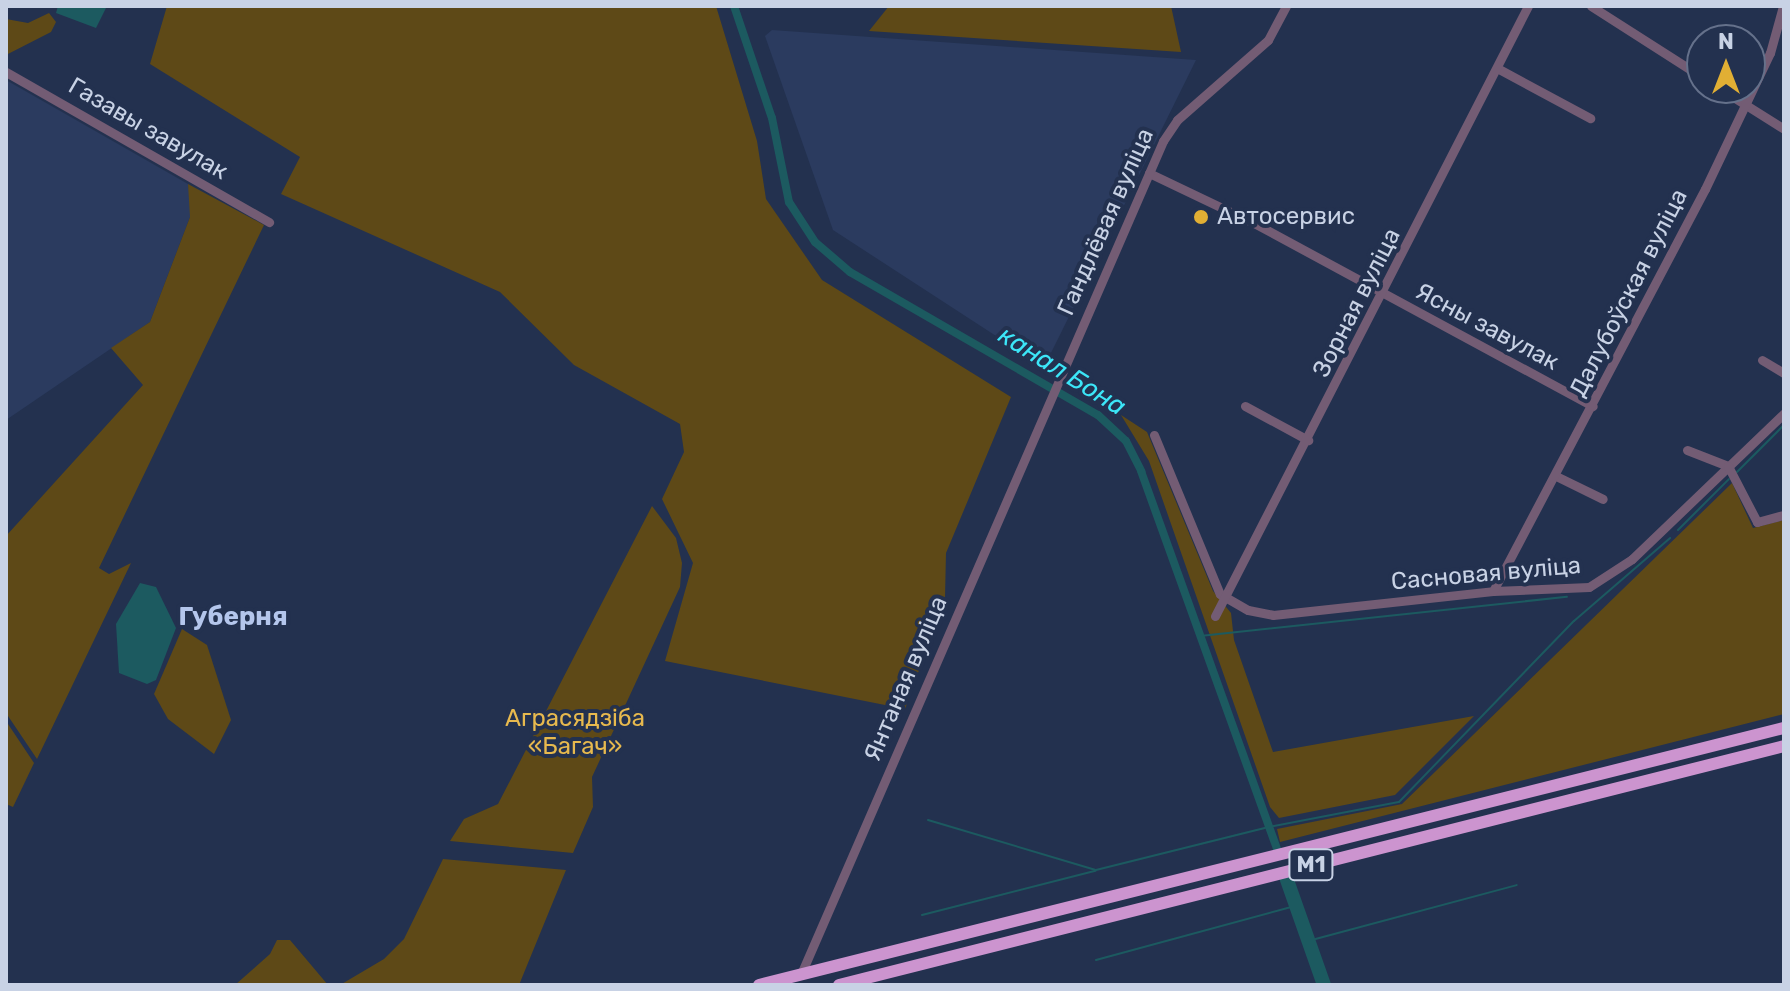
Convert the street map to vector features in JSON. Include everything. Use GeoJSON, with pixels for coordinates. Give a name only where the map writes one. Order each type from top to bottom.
{"type":"FeatureCollection","features":[{"type":"Feature","properties":{"kind":"highway","name":"М1"},"geometry":{"type":"LineString","coordinates":[[759,985],[1784,728]]}},
{"type":"Feature","properties":{"kind":"highway","name":"М1"},"geometry":{"type":"LineString","coordinates":[[839,985],[1784,746]]}},
{"type":"Feature","properties":{"kind":"street","name":"Гандлёвая вуліца"},"geometry":{"type":"LineString","coordinates":[[1046,400],[1168,130],[1268,40],[1286,6]]}},
{"type":"Feature","properties":{"kind":"street","name":"Зорная вуліца"},"geometry":{"type":"LineString","coordinates":[[1215,616],[1383,294],[1528,6]]}},
{"type":"Feature","properties":{"kind":"street"},"geometry":{"type":"LineString","coordinates":[[1591,6],[1686,67]]}},
{"type":"Feature","properties":{"kind":"street","name":"Далубоўская вуліца"},"geometry":{"type":"LineString","coordinates":[[1493,591],[1593,406],[1745,105],[1770,53],[1783,6]]}},
{"type":"Feature","properties":{"kind":"street"},"geometry":{"type":"LineString","coordinates":[[1497,68],[1590,118]]}},
{"type":"Feature","properties":{"kind":"street","name":"Газавы завулак"},"geometry":{"type":"LineString","coordinates":[[6,72],[269,222]]}},
{"type":"Feature","properties":{"kind":"street"},"geometry":{"type":"LineString","coordinates":[[1745,105],[1784,129]]}},
{"type":"Feature","properties":{"kind":"street","name":"Ясны завулак"},"geometry":{"type":"LineString","coordinates":[[1149,173],[1593,406]]}},
{"type":"Feature","properties":{"kind":"street"},"geometry":{"type":"LineString","coordinates":[[1762,360],[1784,373]]}},
{"type":"Feature","properties":{"kind":"street","name":"Янтаная вуліца"},"geometry":{"type":"LineString","coordinates":[[801,974],[1046,400]]}},
{"type":"Feature","properties":{"kind":"street"},"geometry":{"type":"LineString","coordinates":[[1245,406],[1308,440]]}},
{"type":"Feature","properties":{"kind":"street","name":"Сасновая вуліца"},"geometry":{"type":"LineString","coordinates":[[1224,598],[1273,615],[1493,591],[1563,591],[1609,579],[1784,413]]}},
{"type":"Feature","properties":{"kind":"street"},"geometry":{"type":"LineString","coordinates":[[1154,435],[1224,598]]}},
{"type":"Feature","properties":{"kind":"street"},"geometry":{"type":"LineString","coordinates":[[1687,450],[1728,466],[1757,522],[1784,515]]}},
{"type":"Feature","properties":{"kind":"street"},"geometry":{"type":"LineString","coordinates":[[1556,476],[1603,499]]}},
{"type":"Feature","properties":{"kind":"shaded area"},"geometry":{"type":"Polygon","coordinates":[[[58,6],[107,6],[96,28],[56,13],[58,6]]]}},
{"type":"Feature","properties":{"kind":"shaded area"},"geometry":{"type":"Polygon","coordinates":[[[772,30],[1196,60],[1048,359],[1036,362],[833,230],[765,36],[772,30]]]}},
{"type":"Feature","properties":{"kind":"shaded area"},"geometry":{"type":"Polygon","coordinates":[[[6,80],[188,184],[191,198],[190,217],[150,322],[6,420],[6,80]]]}},
{"type":"Feature","properties":{"kind":"shaded area"},"geometry":{"type":"Polygon","coordinates":[[[140,583],[156,587],[176,628],[156,680],[147,684],[119,673],[116,624],[140,583]]]}},
{"type":"Feature","properties":{"kind":"green space"},"geometry":{"type":"Polygon","coordinates":[[[167,6],[716,6],[757,141],[766,199],[822,280],[1011,397],[946,553],[945,598],[905,709],[665,661],[693,563],[662,499],[684,452],[680,424],[574,365],[500,292],[281,194],[300,157],[150,64],[167,6]]]}},
{"type":"Feature","properties":{"kind":"green space"},"geometry":{"type":"Polygon","coordinates":[[[889,6],[1171,6],[1181,52],[869,31],[889,6]]]}},
{"type":"Feature","properties":{"kind":"green space"},"geometry":{"type":"Polygon","coordinates":[[[49,13],[56,22],[51,32],[6,55],[6,19],[28,23],[49,13]]]}},
{"type":"Feature","properties":{"kind":"green space"},"geometry":{"type":"Polygon","coordinates":[[[188,184],[264,225],[99,568],[109,574],[131,563],[37,759],[6,713],[6,536],[143,385],[111,348],[150,322],[190,217],[188,184]]]}},
{"type":"Feature","properties":{"kind":"green space"},"geometry":{"type":"Polygon","coordinates":[[[1121,415],[1147,432],[1213,591],[1231,613],[1234,640],[1273,752],[1474,716],[1395,795],[1279,818],[1270,807],[1149,461],[1121,415]]]}},
{"type":"Feature","properties":{"kind":"green space"},"geometry":{"type":"Polygon","coordinates":[[[1732,483],[1753,528],[1784,520],[1784,714],[1280,842],[1277,829],[1402,804],[1732,483]]]}},
{"type":"Feature","properties":{"kind":"green space","name":"Аграсядзіба «Багач»"},"geometry":{"type":"Polygon","coordinates":[[[652,506],[676,538],[682,563],[680,587],[592,777],[593,807],[573,853],[450,841],[464,819],[498,804],[652,506]]]}},
{"type":"Feature","properties":{"kind":"green space"},"geometry":{"type":"Polygon","coordinates":[[[182,629],[207,645],[231,720],[214,754],[168,719],[154,694],[182,629]]]}},
{"type":"Feature","properties":{"kind":"green space"},"geometry":{"type":"Polygon","coordinates":[[[6,721],[34,763],[13,807],[6,804],[6,721]]]}},
{"type":"Feature","properties":{"kind":"green space"},"geometry":{"type":"Polygon","coordinates":[[[443,859],[566,870],[519,985],[340,985],[384,959],[404,939],[443,859]]]}},
{"type":"Feature","properties":{"kind":"green space"},"geometry":{"type":"Polygon","coordinates":[[[277,940],[290,940],[328,985],[235,985],[270,954],[277,940]]]}},
{"type":"Feature","properties":{"kind":"waterway","name":"канал Бона"},"geometry":{"type":"LineString","coordinates":[[734,6],[772,118],[789,202],[815,242],[850,272],[1098,415],[1126,441],[1141,471],[1278,851]]}},
{"type":"Feature","properties":{"kind":"waterway"},"geometry":{"type":"LineString","coordinates":[[1737,472],[1784,425]]}},
{"type":"Feature","properties":{"kind":"waterway"},"geometry":{"type":"LineString","coordinates":[[1678,530],[1729,479]]}},
{"type":"Feature","properties":{"kind":"waterway"},"geometry":{"type":"LineString","coordinates":[[928,820],[1096,870],[1269,827],[1399,802],[1574,621],[1670,538]]}},
{"type":"Feature","properties":{"kind":"waterway"},"geometry":{"type":"LineString","coordinates":[[1200,636],[1567,597]]}},
{"type":"Feature","properties":{"kind":"waterway"},"geometry":{"type":"LineString","coordinates":[[922,915],[1095,871]]}},
{"type":"Feature","properties":{"kind":"waterway","name":"канал Бона"},"geometry":{"type":"LineString","coordinates":[[1287,880],[1324,985]]}},
{"type":"Feature","properties":{"kind":"waterway"},"geometry":{"type":"LineString","coordinates":[[1308,941],[1517,885]]}},
{"type":"Feature","properties":{"kind":"waterway"},"geometry":{"type":"LineString","coordinates":[[1096,960],[1295,906]]}},
{"type":"Feature","properties":{"kind":"place","name":"Автосервис"},"geometry":{"type":"Point","coordinates":[1201,217]}},
{"type":"Feature","properties":{"kind":"district","name":"Губерня"},"geometry":{"type":"Point","coordinates":[233,617]}}]}
